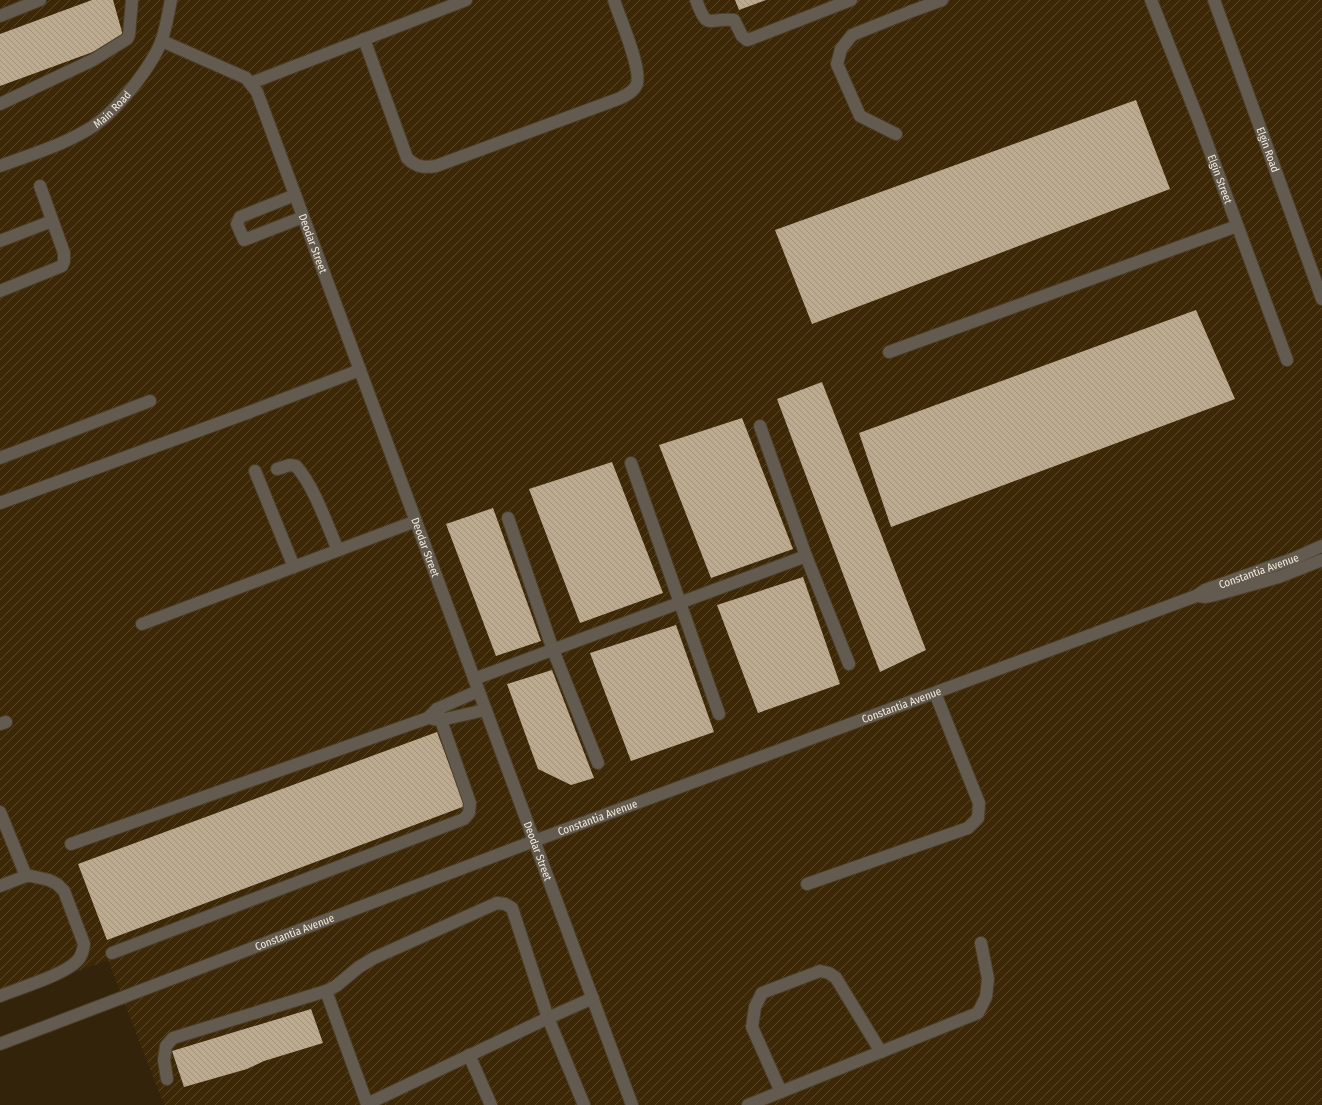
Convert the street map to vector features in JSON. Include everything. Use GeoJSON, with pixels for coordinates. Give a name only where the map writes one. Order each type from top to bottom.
{"type":"FeatureCollection","features":[{"type":"Feature","properties":{"kind":"street"},"geometry":{"type":"LineString","coordinates":[[0,16],[27,2],[40,0]]}},
{"type":"Feature","properties":{"kind":"street"},"geometry":{"type":"LineString","coordinates":[[0,104],[93,60],[127,39],[129,35],[132,0]]}},
{"type":"Feature","properties":{"kind":"street","name":"Main Road"},"geometry":{"type":"LineString","coordinates":[[0,166],[70,139],[96,125],[110,112],[131,89],[150,64],[162,41],[171,0]]}},
{"type":"Feature","properties":{"kind":"street"},"geometry":{"type":"LineString","coordinates":[[162,41],[246,78],[251,83],[466,0]]}},
{"type":"Feature","properties":{"kind":"street"},"geometry":{"type":"LineString","coordinates":[[364,39],[407,158],[413,164],[420,167],[436,166],[618,99],[633,90],[638,81],[636,63],[614,0]]}},
{"type":"Feature","properties":{"kind":"street"},"geometry":{"type":"LineString","coordinates":[[696,0],[702,17],[707,21],[734,20],[738,25],[742,36],[747,40],[851,0]]}},
{"type":"Feature","properties":{"kind":"street"},"geometry":{"type":"LineString","coordinates":[[896,134],[860,116],[837,64],[841,49],[852,35],[942,0]]}},
{"type":"Feature","properties":{"kind":"street","name":"Elgin Street"},"geometry":{"type":"LineString","coordinates":[[1151,0],[1198,119],[1287,360]]}},
{"type":"Feature","properties":{"kind":"street","name":"Elgin Road"},"geometry":{"type":"LineString","coordinates":[[1214,0],[1322,299]]}},
{"type":"Feature","properties":{"kind":"street","name":"Deodar Street"},"geometry":{"type":"LineString","coordinates":[[251,83],[257,92],[296,195],[632,1105]]}},
{"type":"Feature","properties":{"kind":"street"},"geometry":{"type":"LineString","coordinates":[[0,291],[62,266],[64,261],[64,253],[40,186]]}},
{"type":"Feature","properties":{"kind":"street"},"geometry":{"type":"LineString","coordinates":[[296,195],[240,216],[237,224],[244,240],[303,217]]}},
{"type":"Feature","properties":{"kind":"street"},"geometry":{"type":"LineString","coordinates":[[0,241],[52,221]]}},
{"type":"Feature","properties":{"kind":"street"},"geometry":{"type":"LineString","coordinates":[[889,352],[1237,226]]}},
{"type":"Feature","properties":{"kind":"street"},"geometry":{"type":"LineString","coordinates":[[0,503],[360,370]]}},
{"type":"Feature","properties":{"kind":"street"},"geometry":{"type":"LineString","coordinates":[[0,458],[150,401]]}},
{"type":"Feature","properties":{"kind":"street"},"geometry":{"type":"LineString","coordinates":[[760,426],[806,556],[849,664]]}},
{"type":"Feature","properties":{"kind":"street"},"geometry":{"type":"LineString","coordinates":[[631,463],[719,714]]}},
{"type":"Feature","properties":{"kind":"street"},"geometry":{"type":"LineString","coordinates":[[277,469],[290,465],[296,466],[302,472],[338,550]]}},
{"type":"Feature","properties":{"kind":"street"},"geometry":{"type":"LineString","coordinates":[[255,471],[294,566]]}},
{"type":"Feature","properties":{"kind":"street"},"geometry":{"type":"LineString","coordinates":[[508,518],[553,650],[598,763]]}},
{"type":"Feature","properties":{"kind":"street"},"geometry":{"type":"LineString","coordinates":[[142,624],[416,521]]}},
{"type":"Feature","properties":{"kind":"street","name":"Constantia Avenue"},"geometry":{"type":"LineString","coordinates":[[0,1044],[534,841],[1196,596],[1205,590],[1295,558],[1322,546]]}},
{"type":"Feature","properties":{"kind":"street"},"geometry":{"type":"LineString","coordinates":[[474,679],[806,556]]}},
{"type":"Feature","properties":{"kind":"street","name":"Constantia Avenue"},"geometry":{"type":"LineString","coordinates":[[1196,596],[1206,597],[1215,595],[1279,577],[1322,560]]}},
{"type":"Feature","properties":{"kind":"street"},"geometry":{"type":"LineString","coordinates":[[71,844],[435,716],[478,691]]}},
{"type":"Feature","properties":{"kind":"street"},"geometry":{"type":"LineString","coordinates":[[807,884],[968,828],[978,818],[979,803],[935,693]]}},
{"type":"Feature","properties":{"kind":"street"},"geometry":{"type":"LineString","coordinates":[[435,716],[485,710]]}},
{"type":"Feature","properties":{"kind":"street"},"geometry":{"type":"LineString","coordinates":[[112,953],[464,819],[469,813],[470,803],[435,716]]}},
{"type":"Feature","properties":{"kind":"street"},"geometry":{"type":"LineString","coordinates":[[0,812],[26,876]]}},
{"type":"Feature","properties":{"kind":"street"},"geometry":{"type":"LineString","coordinates":[[0,886],[26,876],[49,880],[57,884],[64,891],[82,939],[84,950],[78,960],[68,969],[0,996]]}},
{"type":"Feature","properties":{"kind":"street"},"geometry":{"type":"LineString","coordinates":[[167,1079],[164,1060],[166,1046],[173,1038],[326,991],[336,986],[359,967],[374,958],[497,903],[504,904],[512,908],[548,1018],[584,1105]]}},
{"type":"Feature","properties":{"kind":"street"},"geometry":{"type":"LineString","coordinates":[[748,1105],[978,1013],[986,997],[988,979],[981,943]]}},
{"type":"Feature","properties":{"kind":"street"},"geometry":{"type":"LineString","coordinates":[[781,1092],[752,1027],[755,1007],[762,993],[820,971],[829,973],[836,978],[881,1052]]}},
{"type":"Feature","properties":{"kind":"street"},"geometry":{"type":"LineString","coordinates":[[326,991],[366,1104],[593,998]]}},
{"type":"Feature","properties":{"kind":"street"},"geometry":{"type":"LineString","coordinates":[[469,1055],[491,1105]]}},
{"type":"Feature","properties":{"kind":"shaded area"},"geometry":{"type":"Polygon","coordinates":[[[0,0],[1322,0],[1322,1105],[164,1105],[108,960],[0,1000],[0,0]]]}},
{"type":"Feature","properties":{"kind":"building"},"geometry":{"type":"Polygon","coordinates":[[[92,0],[113,0],[124,39],[0,86],[0,34],[92,0]]]}},
{"type":"Feature","properties":{"kind":"building"},"geometry":{"type":"Polygon","coordinates":[[[735,0],[766,0],[739,10],[735,0]]]}},
{"type":"Feature","properties":{"kind":"building"},"geometry":{"type":"Polygon","coordinates":[[[1136,100],[1170,189],[812,324],[775,230],[1136,100]]]}},
{"type":"Feature","properties":{"kind":"building"},"geometry":{"type":"Polygon","coordinates":[[[1196,310],[1235,399],[891,527],[859,433],[1196,310]]]}},
{"type":"Feature","properties":{"kind":"building"},"geometry":{"type":"Polygon","coordinates":[[[822,382],[926,650],[880,672],[777,399],[822,382]]]}},
{"type":"Feature","properties":{"kind":"building"},"geometry":{"type":"Polygon","coordinates":[[[742,418],[793,549],[711,578],[659,445],[742,418]]]}},
{"type":"Feature","properties":{"kind":"building"},"geometry":{"type":"Polygon","coordinates":[[[612,462],[663,593],[580,623],[529,489],[612,462]]]}},
{"type":"Feature","properties":{"kind":"building"},"geometry":{"type":"Polygon","coordinates":[[[493,508],[541,641],[496,656],[446,524],[493,508]]]}},
{"type":"Feature","properties":{"kind":"building"},"geometry":{"type":"Polygon","coordinates":[[[803,577],[840,684],[758,713],[717,605],[803,577]]]}},
{"type":"Feature","properties":{"kind":"building"},"geometry":{"type":"Polygon","coordinates":[[[676,625],[714,732],[631,761],[590,653],[676,625]]]}},
{"type":"Feature","properties":{"kind":"building"},"geometry":{"type":"Polygon","coordinates":[[[552,670],[594,778],[571,785],[538,769],[507,684],[552,670]]]}},
{"type":"Feature","properties":{"kind":"building"},"geometry":{"type":"Polygon","coordinates":[[[437,732],[465,806],[107,940],[78,864],[437,732]]]}},
{"type":"Feature","properties":{"kind":"building"},"geometry":{"type":"Polygon","coordinates":[[[311,1009],[323,1043],[264,1061],[247,1069],[184,1087],[172,1051],[311,1009]]]}}]}
